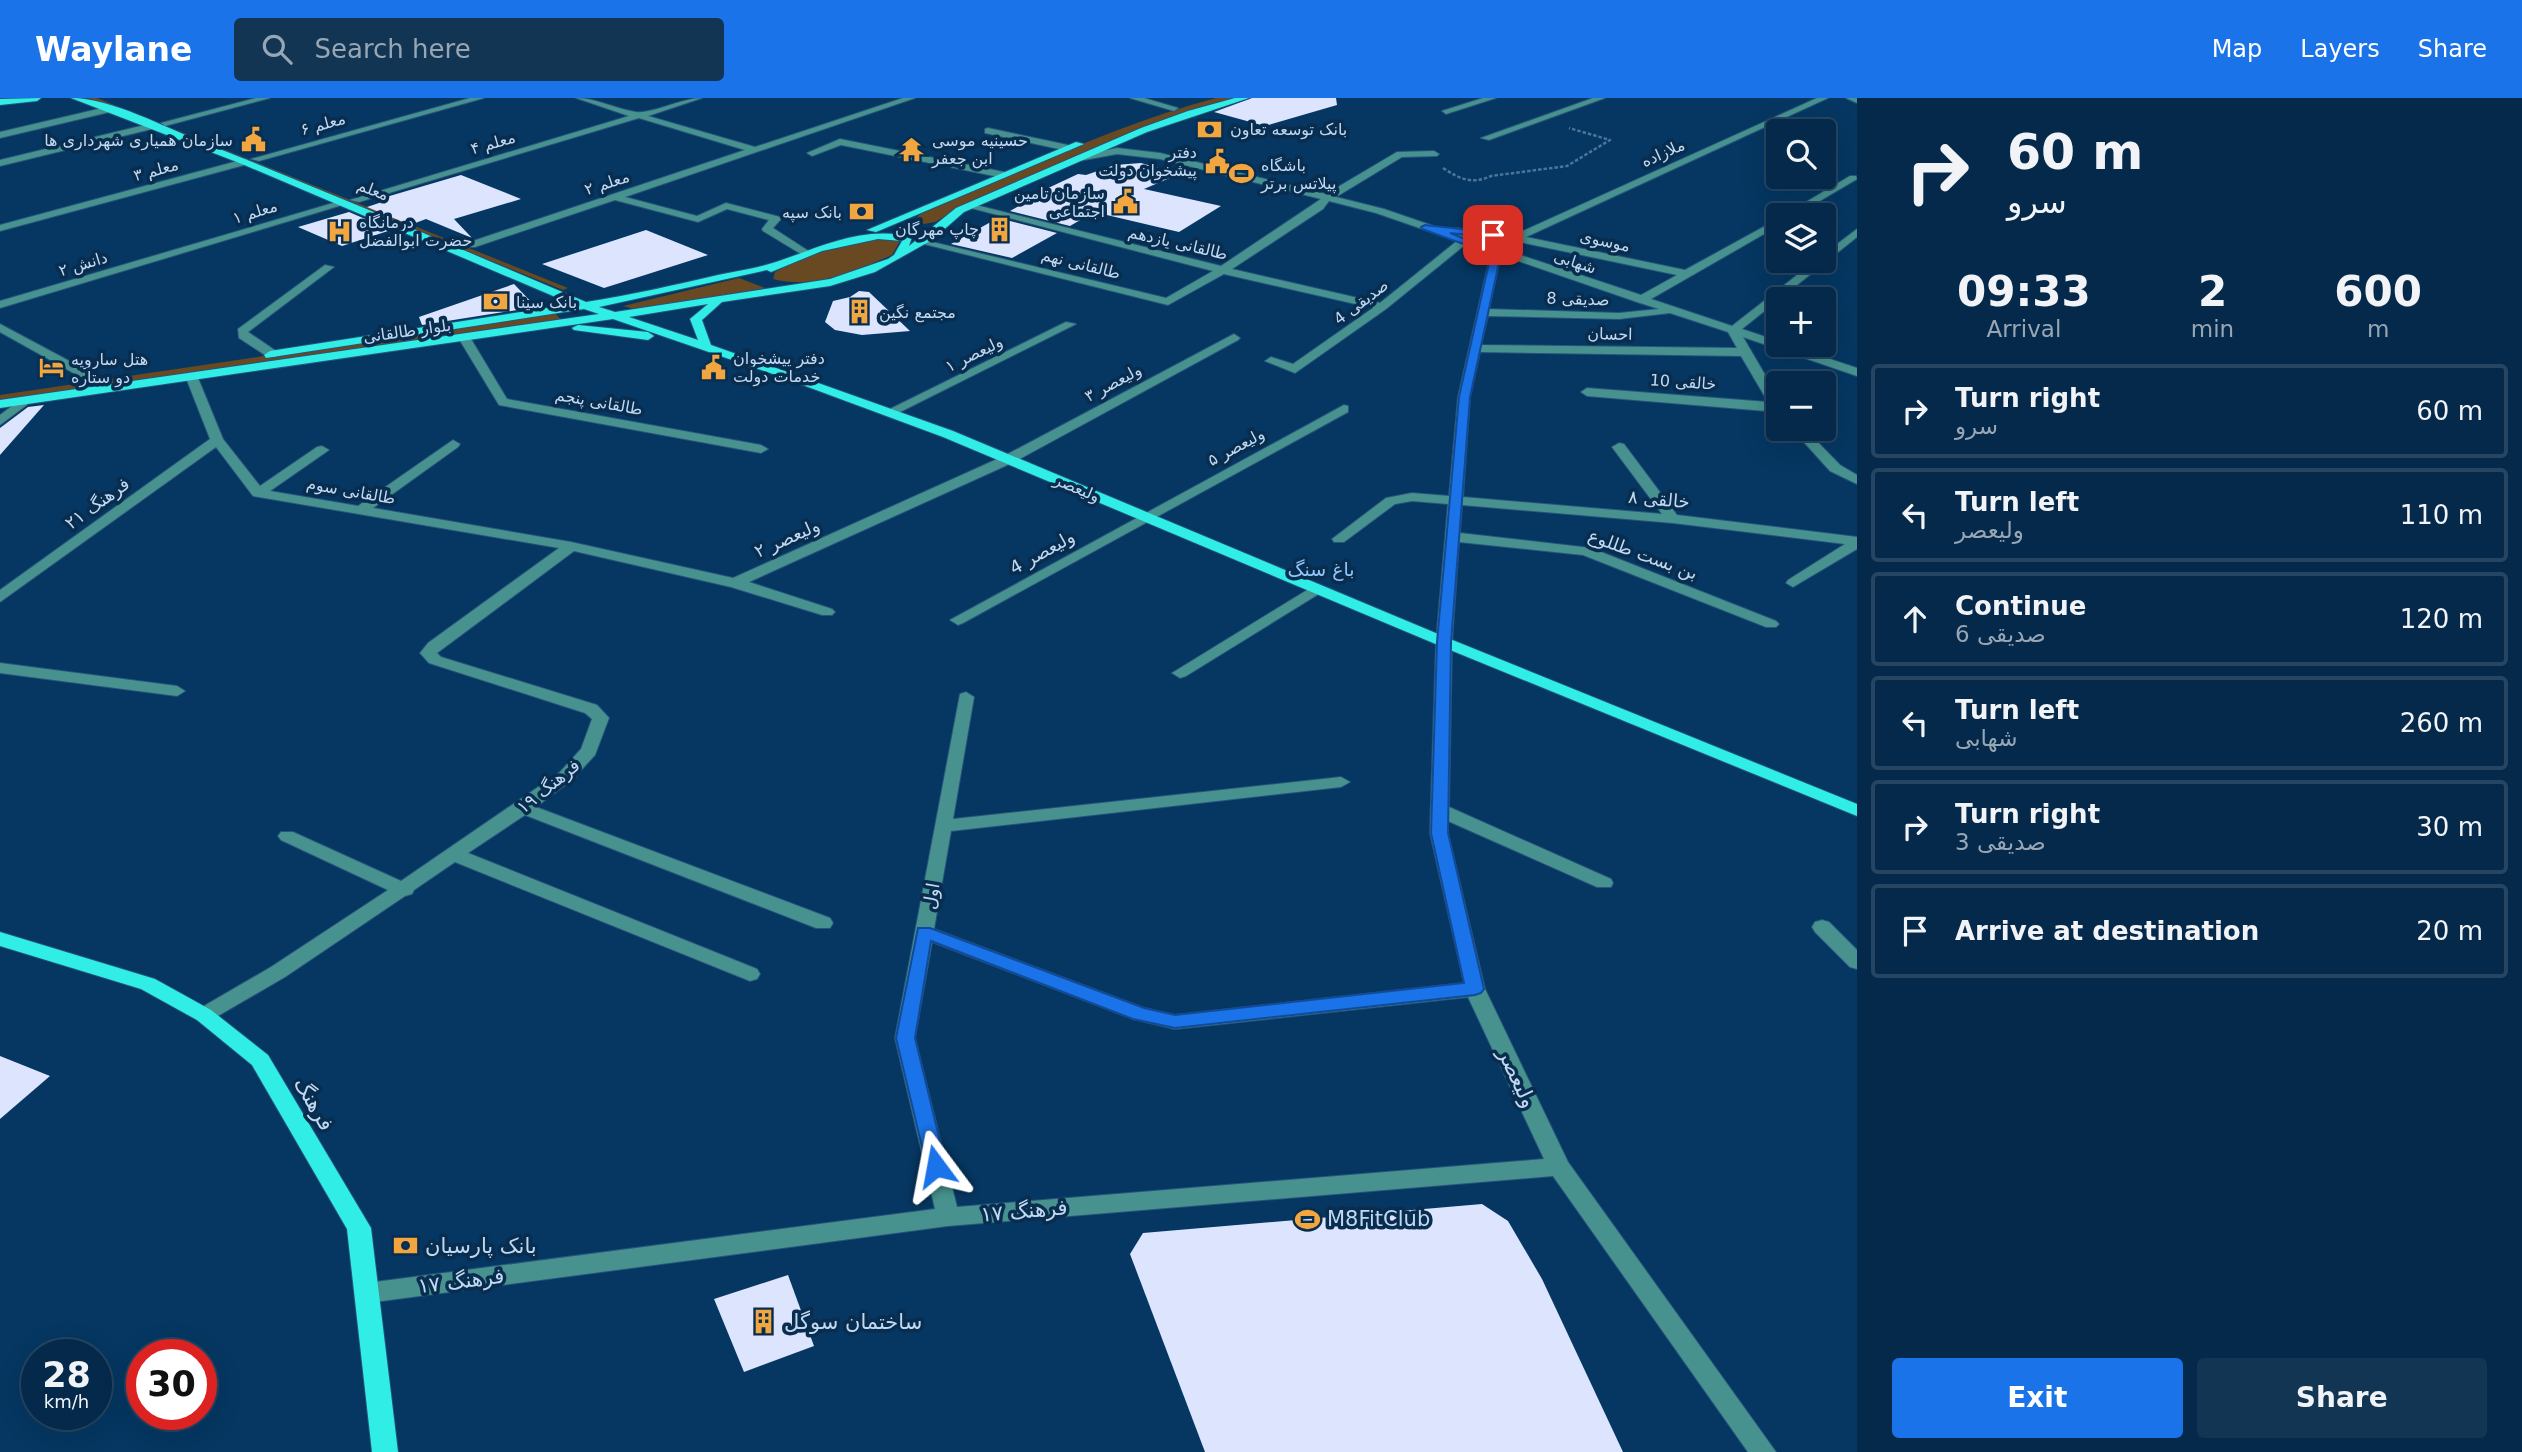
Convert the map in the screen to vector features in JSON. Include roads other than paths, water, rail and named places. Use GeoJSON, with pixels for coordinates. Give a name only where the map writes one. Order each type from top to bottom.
{"type":"FeatureCollection","features":[{"type":"Feature","properties":{"kind":"main road"},"geometry":{"type":"LineString","coordinates":[[0,102],[37,98]]}},
{"type":"Feature","properties":{"kind":"main road","name":"معلم"},"geometry":{"type":"LineString","coordinates":[[75,98],[251,161]]}},
{"type":"Feature","properties":{"kind":"main road","name":"معلم"},"geometry":{"type":"LineString","coordinates":[[102,98],[349,201],[586,306],[613,315]]}},
{"type":"Feature","properties":{"kind":"main road"},"geometry":{"type":"LineString","coordinates":[[1134,122],[1211,98]]}},
{"type":"Feature","properties":{"kind":"main road"},"geometry":{"type":"LineString","coordinates":[[780,264],[765,273],[765,280],[792,286],[818,285],[841,280],[898,257],[924,241],[968,206],[1144,130],[1245,98]]}},
{"type":"Feature","properties":{"kind":"main road"},"geometry":{"type":"LineString","coordinates":[[847,240],[1092,138]]}},
{"type":"Feature","properties":{"kind":"main road","name":"معلم"},"geometry":{"type":"LineString","coordinates":[[349,201],[471,245],[593,295],[634,298]]}},
{"type":"Feature","properties":{"kind":"main road"},"geometry":{"type":"LineString","coordinates":[[910,215],[907,223],[922,227],[932,226],[953,217]]}},
{"type":"Feature","properties":{"kind":"main road"},"geometry":{"type":"LineString","coordinates":[[847,240],[873,235],[901,236],[908,239],[898,257]]}},
{"type":"Feature","properties":{"kind":"main road","name":"بلوار طالقانی"},"geometry":{"type":"LineString","coordinates":[[0,394],[272,355],[634,298],[780,264],[847,240]]}},
{"type":"Feature","properties":{"kind":"main road"},"geometry":{"type":"LineString","coordinates":[[532,315],[550,303],[551,297],[540,284]]}},
{"type":"Feature","properties":{"kind":"main road","name":"بلوار طالقانی"},"geometry":{"type":"LineString","coordinates":[[0,404],[465,339],[818,285]]}},
{"type":"Feature","properties":{"kind":"main road"},"geometry":{"type":"LineString","coordinates":[[706,347],[696,319],[703,311],[721,301]]}},
{"type":"Feature","properties":{"kind":"main road","name":"ولیعصر"},"geometry":{"type":"LineString","coordinates":[[613,315],[892,411],[1444,642],[1857,810]]}},
{"type":"Feature","properties":{"kind":"main road"},"geometry":{"type":"LineString","coordinates":[[548,326],[622,331],[706,347]]}},
{"type":"Feature","properties":{"kind":"main road","name":"فرهنگ"},"geometry":{"type":"LineString","coordinates":[[0,939],[148,984],[204,1015],[260,1060],[359,1228],[385,1452]]}},
{"type":"Feature","properties":{"kind":"street"},"geometry":{"type":"LineString","coordinates":[[165,123],[266,98]]}},
{"type":"Feature","properties":{"kind":"street","name":"معلم ۶"},"geometry":{"type":"LineString","coordinates":[[251,161],[480,98]]}},
{"type":"Feature","properties":{"kind":"street"},"geometry":{"type":"LineString","coordinates":[[580,98],[754,150]]}},
{"type":"Feature","properties":{"kind":"street","name":"معلم ۴"},"geometry":{"type":"LineString","coordinates":[[349,201],[698,98]]}},
{"type":"Feature","properties":{"kind":"street","name":"معلم ٢"},"geometry":{"type":"LineString","coordinates":[[471,245],[911,98]]}},
{"type":"Feature","properties":{"kind":"street"},"geometry":{"type":"LineString","coordinates":[[1134,98],[1174,108]]}},
{"type":"Feature","properties":{"kind":"street"},"geometry":{"type":"LineString","coordinates":[[1446,111],[1492,98]]}},
{"type":"Feature","properties":{"kind":"street"},"geometry":{"type":"LineString","coordinates":[[1486,138],[1601,98]]}},
{"type":"Feature","properties":{"kind":"street","name":"ملازاده"},"geometry":{"type":"LineString","coordinates":[[1515,238],[1824,98]]}},
{"type":"Feature","properties":{"kind":"street"},"geometry":{"type":"LineString","coordinates":[[1850,98],[1857,100]]}},
{"type":"Feature","properties":{"kind":"street"},"geometry":{"type":"LineString","coordinates":[[0,135],[110,109]]}},
{"type":"Feature","properties":{"kind":"street"},"geometry":{"type":"LineString","coordinates":[[0,163],[153,126]]}},
{"type":"Feature","properties":{"kind":"street"},"geometry":{"type":"LineString","coordinates":[[1144,130],[1134,136],[1142,145],[1160,156]]}},
{"type":"Feature","properties":{"kind":"street"},"geometry":{"type":"LineString","coordinates":[[988,131],[1068,148]]}},
{"type":"Feature","properties":{"kind":"street"},"geometry":{"type":"LineString","coordinates":[[812,153],[841,142],[1004,176]]}},
{"type":"Feature","properties":{"kind":"street","name":"شهابی"},"geometry":{"type":"LineString","coordinates":[[1072,160],[1117,151],[1160,156],[1380,211],[1496,253],[1857,372]]}},
{"type":"Feature","properties":{"kind":"street","name":"طالقانی نهم"},"geometry":{"type":"LineString","coordinates":[[924,241],[1168,302],[1223,270],[1319,207],[1327,198],[1400,154],[1434,154]]}},
{"type":"Feature","properties":{"kind":"street","name":"معلم ۳"},"geometry":{"type":"LineString","coordinates":[[0,228],[251,161]]}},
{"type":"Feature","properties":{"kind":"street"},"geometry":{"type":"LineString","coordinates":[[1810,203],[1853,178]]}},
{"type":"Feature","properties":{"kind":"street"},"geometry":{"type":"LineString","coordinates":[[615,197],[698,219],[726,206],[776,219],[767,229],[806,254]]}},
{"type":"Feature","properties":{"kind":"street","name":"معلم ١"},"geometry":{"type":"LineString","coordinates":[[176,253],[349,201]]}},
{"type":"Feature","properties":{"kind":"street","name":"طالقانی یازدهم"},"geometry":{"type":"LineString","coordinates":[[968,206],[1382,307]]}},
{"type":"Feature","properties":{"kind":"street","name":"موسوی"},"geometry":{"type":"LineString","coordinates":[[1425,227],[1515,238],[1688,274]]}},
{"type":"Feature","properties":{"kind":"street"},"geometry":{"type":"LineString","coordinates":[[1641,300],[1766,229]]}},
{"type":"Feature","properties":{"kind":"street"},"geometry":{"type":"LineString","coordinates":[[1836,249],[1857,232]]}},
{"type":"Feature","properties":{"kind":"street","name":"صدیقی 4"},"geometry":{"type":"LineString","coordinates":[[1271,361],[1295,369],[1382,307],[1463,241]]}},
{"type":"Feature","properties":{"kind":"street","name":"دانش ٢"},"geometry":{"type":"LineString","coordinates":[[0,305],[176,253]]}},
{"type":"Feature","properties":{"kind":"street"},"geometry":{"type":"LineString","coordinates":[[1444,642],[1464,397],[1496,253]]}},
{"type":"Feature","properties":{"kind":"street"},"geometry":{"type":"LineString","coordinates":[[272,355],[243,336],[242,331],[329,267]]}},
{"type":"Feature","properties":{"kind":"street"},"geometry":{"type":"LineString","coordinates":[[1766,388],[1733,331],[1806,273]]}},
{"type":"Feature","properties":{"kind":"street","name":"صدیقی 8"},"geometry":{"type":"LineString","coordinates":[[1483,312],[1619,316],[1673,311]]}},
{"type":"Feature","properties":{"kind":"street","name":"ولیعصر ١"},"geometry":{"type":"LineString","coordinates":[[892,411],[1070,324]]}},
{"type":"Feature","properties":{"kind":"street"},"geometry":{"type":"LineString","coordinates":[[0,327],[97,381]]}},
{"type":"Feature","properties":{"kind":"street","name":"ولیعصر ٣"},"geometry":{"type":"LineString","coordinates":[[1009,459],[1234,338]]}},
{"type":"Feature","properties":{"kind":"street","name":"طالقانی پنجم"},"geometry":{"type":"LineString","coordinates":[[465,339],[503,402],[761,449]]}},
{"type":"Feature","properties":{"kind":"street","name":"احسان"},"geometry":{"type":"LineString","coordinates":[[1475,348],[1745,352]]}},
{"type":"Feature","properties":{"kind":"street"},"geometry":{"type":"LineString","coordinates":[[192,378],[216,440],[258,493],[322,450]]}},
{"type":"Feature","properties":{"kind":"street","name":"خالقی 10"},"geometry":{"type":"LineString","coordinates":[[1587,392],[1766,406]]}},
{"type":"Feature","properties":{"kind":"street"},"geometry":{"type":"LineString","coordinates":[[0,421],[24,401]]}},
{"type":"Feature","properties":{"kind":"street","name":"ولیعصر ۵"},"geometry":{"type":"LineString","coordinates":[[1145,516],[1344,409]]}},
{"type":"Feature","properties":{"kind":"street","name":"فرهنگ ۲۱"},"geometry":{"type":"LineString","coordinates":[[0,597],[216,440]]}},
{"type":"Feature","properties":{"kind":"street"},"geometry":{"type":"LineString","coordinates":[[1809,441],[1835,468],[1857,480]]}},
{"type":"Feature","properties":{"kind":"street"},"geometry":{"type":"LineString","coordinates":[[361,510],[453,444]]}},
{"type":"Feature","properties":{"kind":"street"},"geometry":{"type":"LineString","coordinates":[[1619,447],[1673,519]]}},
{"type":"Feature","properties":{"kind":"street","name":"ولیعصر ٢"},"geometry":{"type":"LineString","coordinates":[[735,583],[1009,459]]}},
{"type":"Feature","properties":{"kind":"street","name":"طالقانی سوم"},"geometry":{"type":"LineString","coordinates":[[258,493],[571,546]]}},
{"type":"Feature","properties":{"kind":"street","name":"خالقی ۸"},"geometry":{"type":"LineString","coordinates":[[1339,539],[1391,501],[1412,497],[1673,519],[1857,542]]}},
{"type":"Feature","properties":{"kind":"street","name":"ولیعصر 4"},"geometry":{"type":"LineString","coordinates":[[958,621],[1145,516]]}},
{"type":"Feature","properties":{"kind":"street","name":"بن بست طللوع"},"geometry":{"type":"LineString","coordinates":[[1454,537],[1586,551],[1771,624]]}},
{"type":"Feature","properties":{"kind":"street"},"geometry":{"type":"LineString","coordinates":[[1793,583],[1857,542]]}},
{"type":"Feature","properties":{"kind":"street"},"geometry":{"type":"LineString","coordinates":[[571,546],[735,583],[827,612]]}},
{"type":"Feature","properties":{"kind":"street","name":"فرهنگ ۱۹"},"geometry":{"type":"LineString","coordinates":[[204,1015],[278,972],[405,890],[566,776],[589,751],[601,719],[591,709],[435,660],[428,653],[571,546]]}},
{"type":"Feature","properties":{"kind":"street"},"geometry":{"type":"LineString","coordinates":[[1180,673],[1317,589]]}},
{"type":"Feature","properties":{"kind":"street","name":"ولیعصر"},"geometry":{"type":"LineString","coordinates":[[1444,642],[1439,833],[1475,989],[1559,1167],[1762,1452]]}},
{"type":"Feature","properties":{"kind":"street"},"geometry":{"type":"LineString","coordinates":[[0,668],[177,691]]}},
{"type":"Feature","properties":{"kind":"street","name":"اول"},"geometry":{"type":"LineString","coordinates":[[948,1217],[905,1038],[966,697]]}},
{"type":"Feature","properties":{"kind":"street"},"geometry":{"type":"LineString","coordinates":[[943,826],[1341,782]]}},
{"type":"Feature","properties":{"kind":"street"},"geometry":{"type":"LineString","coordinates":[[523,808],[823,923]]}},
{"type":"Feature","properties":{"kind":"street"},"geometry":{"type":"LineString","coordinates":[[1440,810],[1604,883]]}},
{"type":"Feature","properties":{"kind":"street"},"geometry":{"type":"LineString","coordinates":[[287,836],[405,890]]}},
{"type":"Feature","properties":{"kind":"street"},"geometry":{"type":"LineString","coordinates":[[455,855],[750,974]]}},
{"type":"Feature","properties":{"kind":"street"},"geometry":{"type":"LineString","coordinates":[[1822,927],[1857,962]]}},
{"type":"Feature","properties":{"kind":"street"},"geometry":{"type":"LineString","coordinates":[[924,932],[1140,1014],[1175,1022],[1475,989]]}},
{"type":"Feature","properties":{"kind":"street","name":"فرهنگ ۱۷"},"geometry":{"type":"LineString","coordinates":[[367,1293],[948,1217],[1559,1167]]}},
{"type":"Feature","properties":{"kind":"place","name":"بانک توسعه تعاون"},"geometry":{"type":"Point","coordinates":[1210,129]}},
{"type":"Feature","properties":{"kind":"place","name":"سازمان همیاری شهرداری ها"},"geometry":{"type":"Point","coordinates":[253,140]}},
{"type":"Feature","properties":{"kind":"place","name":"حسینیه موسی ابن جعفر"},"geometry":{"type":"Point","coordinates":[912,149]}},
{"type":"Feature","properties":{"kind":"place","name":"دفتر پیشخوان دولت"},"geometry":{"type":"Point","coordinates":[1217,161]}},
{"type":"Feature","properties":{"kind":"place","name":"باشگاه پیلاتس برتر"},"geometry":{"type":"Point","coordinates":[1241,174]}},
{"type":"Feature","properties":{"kind":"place","name":"سازمان تامین اجتماعی"},"geometry":{"type":"Point","coordinates":[1125,202]}},
{"type":"Feature","properties":{"kind":"place","name":"بانک سپه"},"geometry":{"type":"Point","coordinates":[862,212]}},
{"type":"Feature","properties":{"kind":"place","name":"چاپ مهرگان"},"geometry":{"type":"Point","coordinates":[999,229]}},
{"type":"Feature","properties":{"kind":"place","name":"درمانگاه حضرت ابوالفضل"},"geometry":{"type":"Point","coordinates":[339,231]}},
{"type":"Feature","properties":{"kind":"place","name":"بانک سینا"},"geometry":{"type":"Point","coordinates":[496,302]}},
{"type":"Feature","properties":{"kind":"place","name":"مجتمع نگین"},"geometry":{"type":"Point","coordinates":[859,312]}},
{"type":"Feature","properties":{"kind":"place","name":"دفتر پیشخوان خدمات دولت"},"geometry":{"type":"Point","coordinates":[713,367]}},
{"type":"Feature","properties":{"kind":"place","name":"هتل سارویه دو ستاره"},"geometry":{"type":"Point","coordinates":[51,368]}},
{"type":"Feature","properties":{"kind":"place","name":"M8FitClub"},"geometry":{"type":"Point","coordinates":[1307,1219]}},
{"type":"Feature","properties":{"kind":"place","name":"بانک پارسیان"},"geometry":{"type":"Point","coordinates":[405,1246]}},
{"type":"Feature","properties":{"kind":"place","name":"ساختمان سوگل"},"geometry":{"type":"Point","coordinates":[764,1322]}},
{"type":"Feature","properties":{"kind":"district","name":"باغ سنگ"},"geometry":{"type":"Point","coordinates":[1321,569]}}]}
